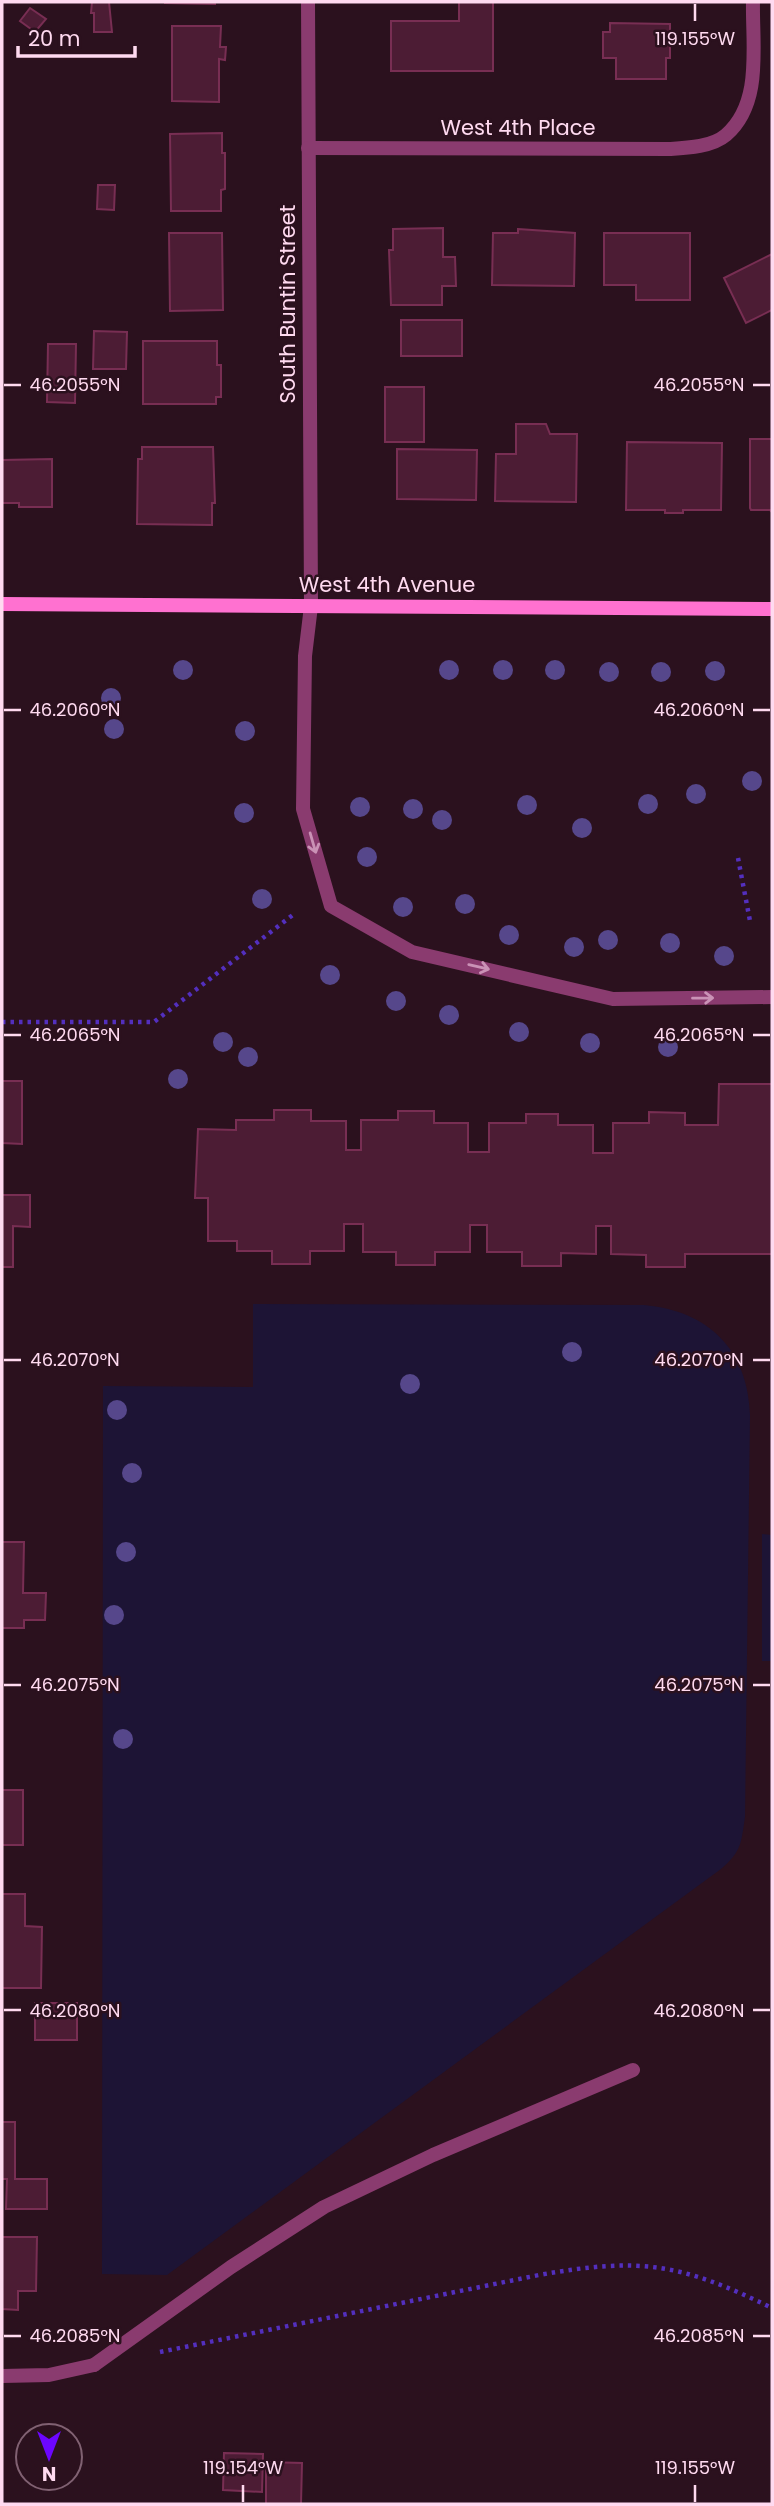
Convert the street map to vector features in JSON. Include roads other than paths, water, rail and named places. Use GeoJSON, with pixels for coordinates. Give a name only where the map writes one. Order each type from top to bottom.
{"type":"FeatureCollection","features":[{"type":"Feature","properties":{"kind":"street","name":"South Buntin Street"},"geometry":{"type":"LineString","coordinates":[[308,2],[311,606],[305,656],[303,809],[331,906],[412,952],[613,999],[772,997]]}},
{"type":"Feature","properties":{"kind":"street","name":"West 4th Place"},"geometry":{"type":"LineString","coordinates":[[308,148],[669,149],[699,146],[725,136],[745,111],[752,84],[752,2]]}},
{"type":"Feature","properties":{"kind":"street","name":"West 4th Avenue"},"geometry":{"type":"LineString","coordinates":[[2,604],[772,609]]}},
{"type":"Feature","properties":{"kind":"street"},"geometry":{"type":"LineString","coordinates":[[2,2376],[49,2375],[94,2365],[242,2259],[324,2207],[433,2155],[633,2070]]}}]}
